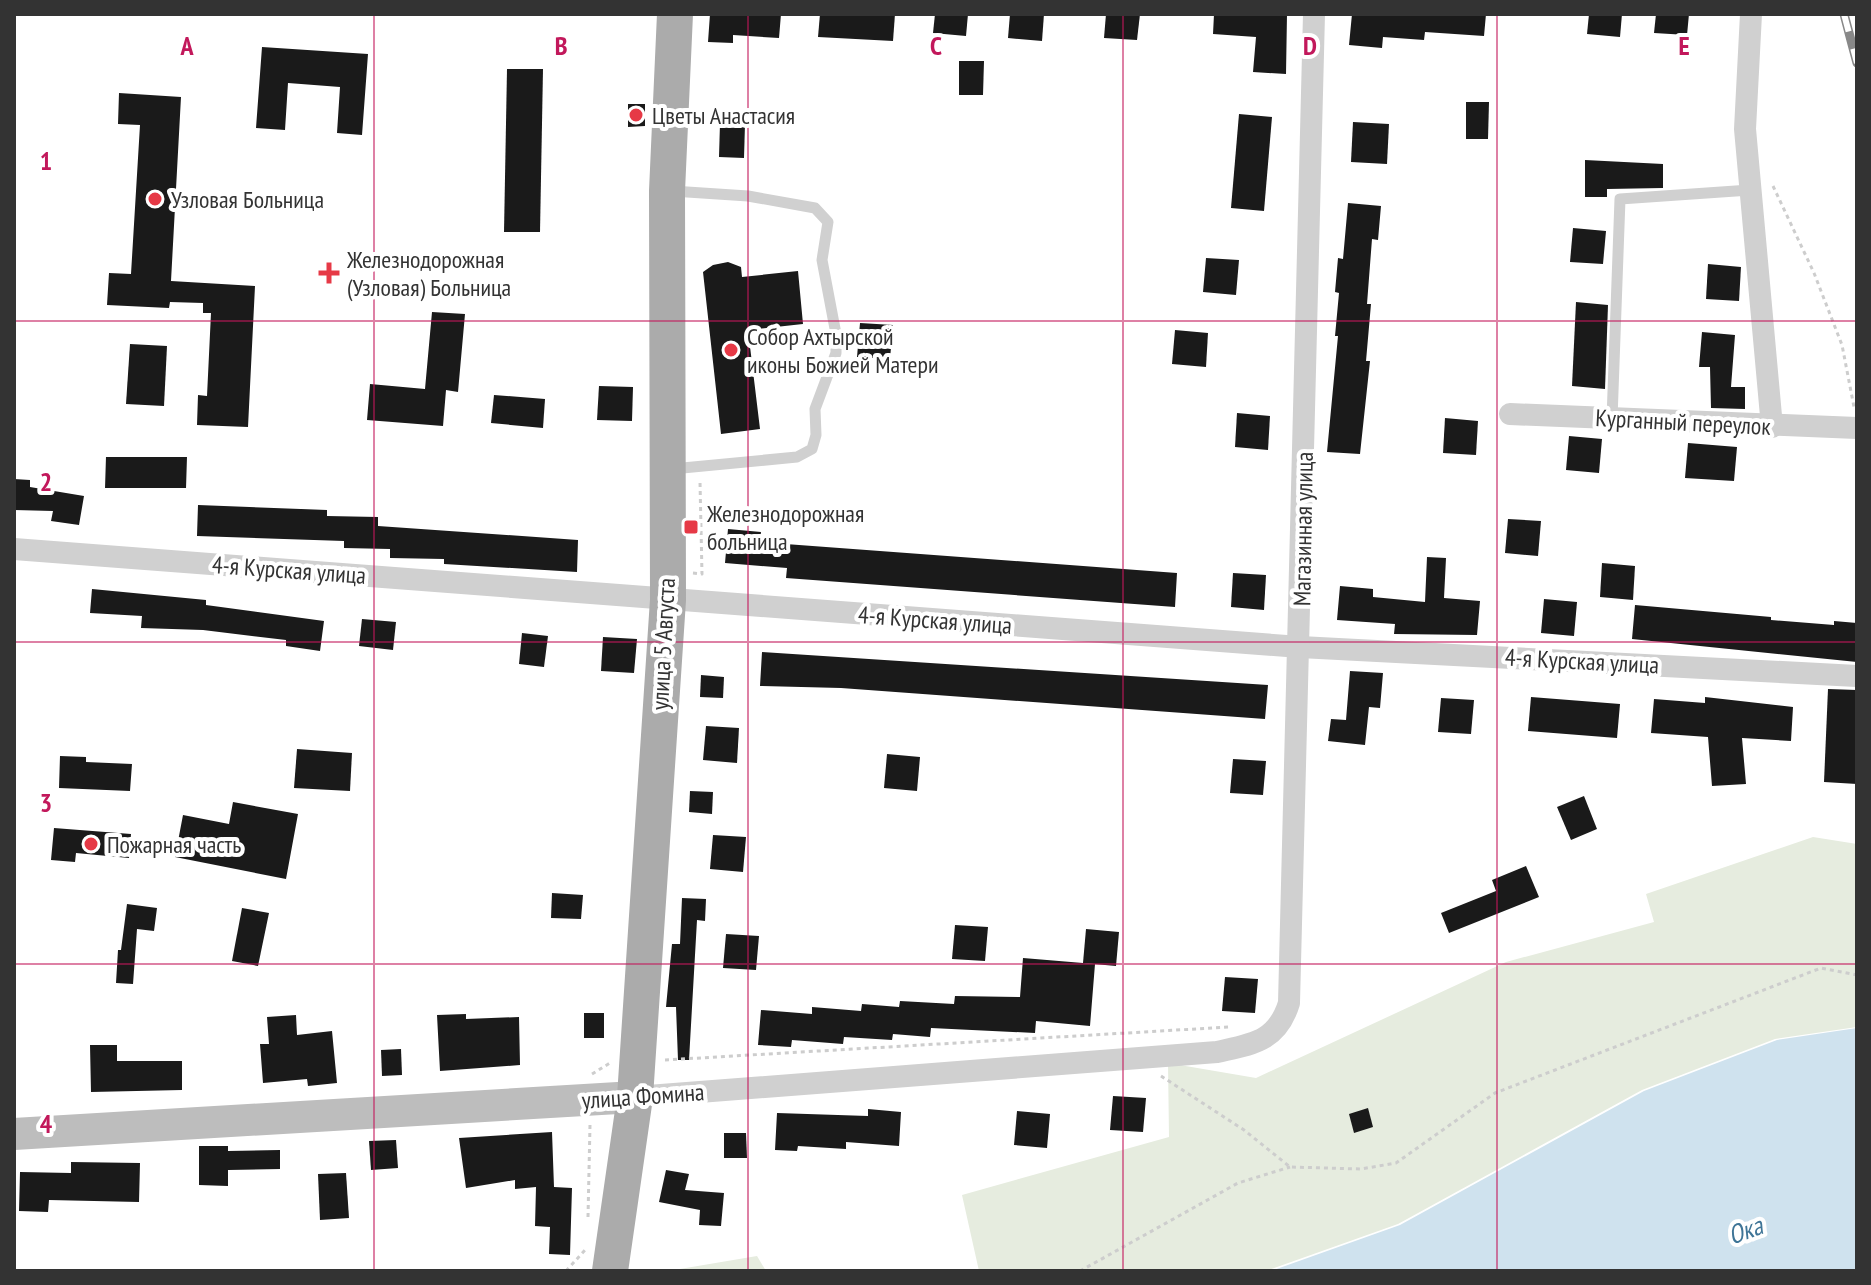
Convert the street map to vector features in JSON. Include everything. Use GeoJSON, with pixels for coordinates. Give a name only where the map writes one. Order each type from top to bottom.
{"type":"FeatureCollection","features":[{"type":"Feature","properties":{"kind":"main road","name":"улица 5 Августа"},"geometry":{"type":"LineString","coordinates":[[599,1258],[635,1097],[668,600],[667,191],[675,14]]}},
{"type":"Feature","properties":{"kind":"street","name":"Магазинная улица"},"geometry":{"type":"LineString","coordinates":[[1269,1036],[1283,1022],[1289,1003],[1314,14]]}},
{"type":"Feature","properties":{"kind":"street"},"geometry":{"type":"LineString","coordinates":[[1751,14],[1745,129],[1762,188],[1772,427]]}},
{"type":"Feature","properties":{"kind":"street","name":"Курганный переулок"},"geometry":{"type":"LineString","coordinates":[[1510,414],[1772,427],[1856,418]]}},
{"type":"Feature","properties":{"kind":"street","name":"4-я Курская улица"},"geometry":{"type":"LineString","coordinates":[[14,549],[1300,647],[1857,676]]}},
{"type":"Feature","properties":{"kind":"street","name":"улица Фомина"},"geometry":{"type":"LineString","coordinates":[[14,1134],[635,1097],[1217,1052],[1269,1036]]}},
{"type":"Feature","properties":{"kind":"lane"},"geometry":{"type":"LineString","coordinates":[[1612,419],[1620,199],[1762,188]]}},
{"type":"Feature","properties":{"kind":"lane"},"geometry":{"type":"LineString","coordinates":[[666,470],[797,457],[812,449],[816,435],[815,409],[836,353],[836,334],[822,260],[828,222],[815,208],[748,196],[667,191]]}},
{"type":"Feature","properties":{"kind":"path"},"geometry":{"type":"LineString","coordinates":[[1762,188],[1814,273],[1842,345],[1856,418]]}},
{"type":"Feature","properties":{"kind":"path"},"geometry":{"type":"LineString","coordinates":[[1080,1271],[1238,1183],[1290,1167],[1361,1169],[1396,1163],[1495,1093],[1821,968],[1857,975]]}},
{"type":"Feature","properties":{"kind":"path"},"geometry":{"type":"LineString","coordinates":[[668,1060],[1239,1026]]}},
{"type":"Feature","properties":{"kind":"path"},"geometry":{"type":"LineString","coordinates":[[1151,1057],[1152,1069],[1179,1091],[1244,1130],[1290,1167]]}},
{"type":"Feature","properties":{"kind":"path"},"geometry":{"type":"LineString","coordinates":[[588,1231],[590,1119],[610,1063]]}},
{"type":"Feature","properties":{"kind":"path"},"geometry":{"type":"LineString","coordinates":[[566,1271],[599,1258]]}},
{"type":"Feature","properties":{"kind":"shaded area"},"geometry":{"type":"Polygon","coordinates":[[[1813,837],[1857,844],[1857,1027],[1775,1039],[1642,1090],[1398,1224],[1266,1271],[979,1271],[962,1195],[1169,1137],[1168,1063],[1256,1078],[1506,962],[1654,922],[1646,894],[1813,837]]]}},
{"type":"Feature","properties":{"kind":"shaded area"},"geometry":{"type":"Polygon","coordinates":[[[757,1256],[766,1271],[668,1271],[757,1256]]]}},
{"type":"Feature","properties":{"kind":"water","name":"Ока"},"geometry":{"type":"Polygon","coordinates":[[[1857,1028],[1857,1271],[1271,1271],[1400,1225],[1644,1091],[1777,1040],[1857,1028]]]}},
{"type":"Feature","properties":{"kind":"building"},"geometry":{"type":"Polygon","coordinates":[[[710,14],[781,14],[779,38],[733,35],[733,43],[708,42],[710,14]]]}},
{"type":"Feature","properties":{"kind":"building"},"geometry":{"type":"Polygon","coordinates":[[[820,14],[895,14],[893,41],[818,37],[820,14]]]}},
{"type":"Feature","properties":{"kind":"building"},"geometry":{"type":"Polygon","coordinates":[[[935,14],[968,14],[966,36],[933,33],[935,14]]]}},
{"type":"Feature","properties":{"kind":"building"},"geometry":{"type":"Polygon","coordinates":[[[1010,14],[1044,14],[1042,41],[1008,38],[1010,14]]]}},
{"type":"Feature","properties":{"kind":"building"},"geometry":{"type":"Polygon","coordinates":[[[1106,14],[1140,14],[1137,40],[1104,38],[1106,14]]]}},
{"type":"Feature","properties":{"kind":"building"},"geometry":{"type":"Polygon","coordinates":[[[1214,14],[1287,14],[1286,74],[1253,72],[1256,37],[1213,34],[1214,14]]]}},
{"type":"Feature","properties":{"kind":"building"},"geometry":{"type":"Polygon","coordinates":[[[1352,14],[1486,14],[1484,36],[1425,32],[1424,40],[1383,37],[1382,48],[1349,45],[1352,14]]]}},
{"type":"Feature","properties":{"kind":"building"},"geometry":{"type":"Polygon","coordinates":[[[1589,14],[1622,14],[1620,37],[1587,34],[1589,14]]]}},
{"type":"Feature","properties":{"kind":"building"},"geometry":{"type":"Polygon","coordinates":[[[1656,14],[1689,14],[1687,35],[1654,33],[1656,14]]]}},
{"type":"Feature","properties":{"kind":"building"},"geometry":{"type":"Polygon","coordinates":[[[262,47],[368,54],[362,135],[337,133],[340,87],[288,83],[285,130],[256,128],[262,47]]]}},
{"type":"Feature","properties":{"kind":"building"},"geometry":{"type":"Polygon","coordinates":[[[959,61],[984,61],[983,95],[959,95],[959,61]]]}},
{"type":"Feature","properties":{"kind":"building"},"geometry":{"type":"Polygon","coordinates":[[[507,69],[543,69],[540,232],[504,232],[507,69]]]}},
{"type":"Feature","properties":{"kind":"building"},"geometry":{"type":"Polygon","coordinates":[[[119,93],[181,97],[171,281],[255,286],[248,427],[197,425],[198,395],[207,396],[211,313],[203,313],[203,303],[170,302],[169,308],[107,305],[109,273],[131,274],[140,125],[118,124],[119,93]]]}},
{"type":"Feature","properties":{"kind":"building"},"geometry":{"type":"Polygon","coordinates":[[[1466,102],[1489,102],[1488,139],[1466,139],[1466,102]]]}},
{"type":"Feature","properties":{"kind":"building"},"geometry":{"type":"Polygon","coordinates":[[[628,104],[645,104],[645,126],[628,127],[628,104]]]}},
{"type":"Feature","properties":{"kind":"building"},"geometry":{"type":"Polygon","coordinates":[[[1239,114],[1272,117],[1264,211],[1231,208],[1239,114]]]}},
{"type":"Feature","properties":{"kind":"building"},"geometry":{"type":"Polygon","coordinates":[[[1353,122],[1389,124],[1387,164],[1351,162],[1353,122]]]}},
{"type":"Feature","properties":{"kind":"building"},"geometry":{"type":"Polygon","coordinates":[[[720,123],[745,124],[744,158],[719,157],[720,123]]]}},
{"type":"Feature","properties":{"kind":"building"},"geometry":{"type":"Polygon","coordinates":[[[1585,160],[1663,164],[1663,188],[1607,189],[1607,197],[1585,197],[1585,160]]]}},
{"type":"Feature","properties":{"kind":"building"},"geometry":{"type":"Polygon","coordinates":[[[1348,203],[1381,206],[1378,240],[1372,239],[1366,361],[1370,361],[1360,454],[1327,452],[1338,336],[1335,336],[1339,293],[1335,292],[1338,258],[1343,259],[1348,203]]]}},
{"type":"Feature","properties":{"kind":"building"},"geometry":{"type":"Polygon","coordinates":[[[1573,228],[1606,231],[1603,264],[1570,262],[1573,228]]]}},
{"type":"Feature","properties":{"kind":"building"},"geometry":{"type":"Polygon","coordinates":[[[1206,258],[1239,260],[1236,295],[1203,292],[1206,258]]]}},
{"type":"Feature","properties":{"kind":"building","name":"Собор Ахтырской иконы Божией Матери"},"geometry":{"type":"Polygon","coordinates":[[[728,262],[741,267],[742,277],[798,271],[803,324],[748,330],[760,429],[721,434],[703,272],[713,265],[728,262]]]}},
{"type":"Feature","properties":{"kind":"building"},"geometry":{"type":"Polygon","coordinates":[[[1708,264],[1741,267],[1739,301],[1706,299],[1708,264]]]}},
{"type":"Feature","properties":{"kind":"building"},"geometry":{"type":"Polygon","coordinates":[[[1576,302],[1608,305],[1605,389],[1572,386],[1576,302]]]}},
{"type":"Feature","properties":{"kind":"building"},"geometry":{"type":"Polygon","coordinates":[[[432,312],[465,314],[458,392],[446,390],[443,426],[367,420],[370,384],[425,389],[432,312]]]}},
{"type":"Feature","properties":{"kind":"building"},"geometry":{"type":"Polygon","coordinates":[[[860,323],[893,325],[890,359],[857,357],[860,323]]]}},
{"type":"Feature","properties":{"kind":"building"},"geometry":{"type":"Polygon","coordinates":[[[1175,330],[1208,333],[1206,367],[1172,364],[1175,330]]]}},
{"type":"Feature","properties":{"kind":"building"},"geometry":{"type":"Polygon","coordinates":[[[1702,332],[1735,335],[1731,387],[1745,387],[1745,409],[1711,408],[1710,367],[1699,367],[1702,332]]]}},
{"type":"Feature","properties":{"kind":"building"},"geometry":{"type":"Polygon","coordinates":[[[130,344],[167,346],[164,406],[126,404],[130,344]]]}},
{"type":"Feature","properties":{"kind":"building"},"geometry":{"type":"Polygon","coordinates":[[[599,386],[633,387],[632,421],[597,420],[599,386]]]}},
{"type":"Feature","properties":{"kind":"building"},"geometry":{"type":"Polygon","coordinates":[[[494,395],[545,399],[543,428],[491,423],[494,395]]]}},
{"type":"Feature","properties":{"kind":"building"},"geometry":{"type":"Polygon","coordinates":[[[1237,413],[1270,416],[1268,450],[1235,447],[1237,413]]]}},
{"type":"Feature","properties":{"kind":"building"},"geometry":{"type":"Polygon","coordinates":[[[1445,418],[1478,421],[1476,455],[1443,453],[1445,418]]]}},
{"type":"Feature","properties":{"kind":"building"},"geometry":{"type":"Polygon","coordinates":[[[1569,436],[1602,439],[1599,473],[1566,470],[1569,436]]]}},
{"type":"Feature","properties":{"kind":"building"},"geometry":{"type":"Polygon","coordinates":[[[1688,443],[1737,447],[1734,481],[1685,478],[1688,443]]]}},
{"type":"Feature","properties":{"kind":"building"},"geometry":{"type":"Polygon","coordinates":[[[106,457],[187,457],[186,488],[105,488],[106,457]]]}},
{"type":"Feature","properties":{"kind":"building"},"geometry":{"type":"Polygon","coordinates":[[[14,479],[30,480],[30,487],[84,496],[79,525],[51,521],[53,511],[14,510],[14,479]]]}},
{"type":"Feature","properties":{"kind":"building"},"geometry":{"type":"Polygon","coordinates":[[[198,505],[327,510],[327,516],[378,517],[378,526],[578,540],[577,572],[444,564],[444,559],[390,558],[390,549],[344,548],[344,541],[197,536],[198,505]]]}},
{"type":"Feature","properties":{"kind":"building"},"geometry":{"type":"Polygon","coordinates":[[[1508,519],[1541,521],[1538,556],[1505,553],[1508,519]]]}},
{"type":"Feature","properties":{"kind":"building"},"geometry":{"type":"Polygon","coordinates":[[[728,529],[761,532],[760,542],[1177,573],[1175,607],[786,578],[787,568],[725,563],[728,529]]]}},
{"type":"Feature","properties":{"kind":"building"},"geometry":{"type":"Polygon","coordinates":[[[1427,557],[1446,558],[1444,598],[1480,601],[1477,635],[1394,634],[1395,624],[1337,620],[1340,586],[1373,589],[1373,597],[1425,602],[1427,557]]]}},
{"type":"Feature","properties":{"kind":"building"},"geometry":{"type":"Polygon","coordinates":[[[1602,563],[1635,566],[1633,600],[1600,597],[1602,563]]]}},
{"type":"Feature","properties":{"kind":"building"},"geometry":{"type":"Polygon","coordinates":[[[1233,573],[1266,575],[1264,610],[1231,607],[1233,573]]]}},
{"type":"Feature","properties":{"kind":"building"},"geometry":{"type":"Polygon","coordinates":[[[92,589],[206,600],[206,605],[324,621],[320,651],[286,646],[286,640],[203,630],[141,628],[142,616],[90,613],[92,589]]]}},
{"type":"Feature","properties":{"kind":"building"},"geometry":{"type":"Polygon","coordinates":[[[1544,599],[1577,602],[1574,636],[1541,633],[1544,599]]]}},
{"type":"Feature","properties":{"kind":"building"},"geometry":{"type":"Polygon","coordinates":[[[1635,605],[1771,617],[1771,620],[1834,625],[1834,621],[1857,623],[1857,662],[1632,639],[1635,605]]]}},
{"type":"Feature","properties":{"kind":"building"},"geometry":{"type":"Polygon","coordinates":[[[362,619],[396,622],[393,650],[359,646],[362,619]]]}},
{"type":"Feature","properties":{"kind":"building"},"geometry":{"type":"Polygon","coordinates":[[[522,633],[548,636],[544,667],[519,664],[522,633]]]}},
{"type":"Feature","properties":{"kind":"building"},"geometry":{"type":"Polygon","coordinates":[[[603,637],[637,639],[634,673],[601,671],[603,637]]]}},
{"type":"Feature","properties":{"kind":"building"},"geometry":{"type":"Polygon","coordinates":[[[762,652],[1268,685],[1265,719],[841,688],[760,686],[762,652]]]}},
{"type":"Feature","properties":{"kind":"building"},"geometry":{"type":"Polygon","coordinates":[[[1350,671],[1383,673],[1380,708],[1369,707],[1365,745],[1328,741],[1331,719],[1346,720],[1350,671]]]}},
{"type":"Feature","properties":{"kind":"building"},"geometry":{"type":"Polygon","coordinates":[[[701,675],[724,677],[723,698],[700,697],[701,675]]]}},
{"type":"Feature","properties":{"kind":"building"},"geometry":{"type":"Polygon","coordinates":[[[1828,689],[1857,690],[1857,784],[1824,782],[1828,689]]]}},
{"type":"Feature","properties":{"kind":"building"},"geometry":{"type":"Polygon","coordinates":[[[1531,697],[1620,704],[1617,738],[1528,731],[1531,697]]]}},
{"type":"Feature","properties":{"kind":"building"},"geometry":{"type":"Polygon","coordinates":[[[1705,697],[1793,707],[1791,741],[1742,738],[1746,784],[1712,786],[1708,737],[1651,733],[1654,699],[1705,703],[1705,697]]]}},
{"type":"Feature","properties":{"kind":"building"},"geometry":{"type":"Polygon","coordinates":[[[1441,698],[1474,700],[1471,734],[1438,732],[1441,698]]]}},
{"type":"Feature","properties":{"kind":"building"},"geometry":{"type":"Polygon","coordinates":[[[706,726],[739,728],[737,763],[703,760],[706,726]]]}},
{"type":"Feature","properties":{"kind":"building"},"geometry":{"type":"Polygon","coordinates":[[[297,749],[352,753],[350,791],[294,788],[297,749]]]}},
{"type":"Feature","properties":{"kind":"building"},"geometry":{"type":"Polygon","coordinates":[[[887,754],[920,757],[917,791],[884,788],[887,754]]]}},
{"type":"Feature","properties":{"kind":"building"},"geometry":{"type":"Polygon","coordinates":[[[60,756],[86,757],[86,762],[132,764],[130,791],[59,788],[60,756]]]}},
{"type":"Feature","properties":{"kind":"building"},"geometry":{"type":"Polygon","coordinates":[[[1233,759],[1266,761],[1263,795],[1230,793],[1233,759]]]}},
{"type":"Feature","properties":{"kind":"building"},"geometry":{"type":"Polygon","coordinates":[[[690,791],[713,792],[712,814],[689,812],[690,791]]]}},
{"type":"Feature","properties":{"kind":"building"},"geometry":{"type":"Polygon","coordinates":[[[1584,796],[1597,829],[1571,840],[1557,807],[1584,796]]]}},
{"type":"Feature","properties":{"kind":"building"},"geometry":{"type":"Polygon","coordinates":[[[233,802],[298,814],[286,879],[175,857],[183,815],[229,824],[233,802]]]}},
{"type":"Feature","properties":{"kind":"building","name":"Пожарная часть"},"geometry":{"type":"Polygon","coordinates":[[[54,828],[131,834],[129,858],[76,853],[75,862],[51,860],[54,828]]]}},
{"type":"Feature","properties":{"kind":"building"},"geometry":{"type":"Polygon","coordinates":[[[713,835],[746,837],[743,872],[710,869],[713,835]]]}},
{"type":"Feature","properties":{"kind":"building"},"geometry":{"type":"Polygon","coordinates":[[[1526,866],[1539,897],[1449,933],[1441,913],[1496,891],[1492,880],[1526,866]]]}},
{"type":"Feature","properties":{"kind":"building"},"geometry":{"type":"Polygon","coordinates":[[[552,893],[583,895],[581,919],[551,918],[552,893]]]}},
{"type":"Feature","properties":{"kind":"building"},"geometry":{"type":"Polygon","coordinates":[[[682,898],[706,899],[705,921],[697,920],[689,1060],[678,1060],[676,1007],[666,1007],[672,944],[680,944],[682,898]]]}},
{"type":"Feature","properties":{"kind":"building"},"geometry":{"type":"Polygon","coordinates":[[[127,904],[157,908],[154,931],[137,929],[133,984],[116,983],[118,950],[121,950],[127,904]]]}},
{"type":"Feature","properties":{"kind":"building"},"geometry":{"type":"Polygon","coordinates":[[[242,908],[269,913],[258,966],[232,961],[242,908]]]}},
{"type":"Feature","properties":{"kind":"building"},"geometry":{"type":"Polygon","coordinates":[[[955,925],[988,927],[985,961],[952,959],[955,925]]]}},
{"type":"Feature","properties":{"kind":"building"},"geometry":{"type":"Polygon","coordinates":[[[1086,929],[1119,932],[1116,966],[1083,963],[1086,929]]]}},
{"type":"Feature","properties":{"kind":"building"},"geometry":{"type":"Polygon","coordinates":[[[726,934],[759,936],[756,970],[723,968],[726,934]]]}},
{"type":"Feature","properties":{"kind":"building"},"geometry":{"type":"Polygon","coordinates":[[[1023,958],[1095,964],[1090,1026],[1036,1021],[1035,1033],[931,1028],[930,1037],[893,1034],[892,1040],[844,1037],[843,1044],[792,1040],[791,1047],[758,1045],[761,1010],[812,1014],[812,1007],[861,1011],[862,1004],[899,1007],[900,1001],[954,1004],[955,996],[1020,997],[1023,958]]]}},
{"type":"Feature","properties":{"kind":"building"},"geometry":{"type":"Polygon","coordinates":[[[1225,977],[1258,979],[1255,1013],[1222,1011],[1225,977]]]}},
{"type":"Feature","properties":{"kind":"building"},"geometry":{"type":"Polygon","coordinates":[[[584,1013],[604,1013],[604,1038],[584,1038],[584,1013]]]}},
{"type":"Feature","properties":{"kind":"building"},"geometry":{"type":"Polygon","coordinates":[[[466,1014],[466,1019],[519,1017],[520,1065],[440,1071],[437,1015],[466,1014]]]}},
{"type":"Feature","properties":{"kind":"building"},"geometry":{"type":"Polygon","coordinates":[[[296,1015],[297,1035],[332,1031],[337,1083],[308,1086],[307,1079],[263,1083],[260,1044],[269,1044],[267,1017],[296,1015]]]}},
{"type":"Feature","properties":{"kind":"building"},"geometry":{"type":"Polygon","coordinates":[[[90,1045],[117,1045],[117,1061],[182,1061],[182,1090],[91,1092],[90,1045]]]}},
{"type":"Feature","properties":{"kind":"building"},"geometry":{"type":"Polygon","coordinates":[[[401,1049],[402,1075],[382,1076],[381,1050],[401,1049]]]}},
{"type":"Feature","properties":{"kind":"building"},"geometry":{"type":"Polygon","coordinates":[[[1113,1096],[1146,1098],[1143,1132],[1110,1130],[1113,1096]]]}},
{"type":"Feature","properties":{"kind":"building"},"geometry":{"type":"Polygon","coordinates":[[[1368,1108],[1373,1127],[1354,1133],[1349,1114],[1368,1108]]]}},
{"type":"Feature","properties":{"kind":"building"},"geometry":{"type":"Polygon","coordinates":[[[868,1109],[901,1112],[899,1146],[846,1142],[846,1149],[798,1146],[797,1151],[775,1150],[777,1113],[868,1116],[868,1109]]]}},
{"type":"Feature","properties":{"kind":"building"},"geometry":{"type":"Polygon","coordinates":[[[1017,1111],[1050,1114],[1047,1148],[1014,1145],[1017,1111]]]}},
{"type":"Feature","properties":{"kind":"building"},"geometry":{"type":"Polygon","coordinates":[[[552,1132],[554,1187],[572,1188],[570,1255],[549,1254],[550,1227],[535,1226],[536,1187],[515,1189],[515,1180],[466,1188],[459,1138],[552,1132]]]}},
{"type":"Feature","properties":{"kind":"building"},"geometry":{"type":"Polygon","coordinates":[[[724,1133],[746,1133],[747,1158],[724,1158],[724,1133]]]}},
{"type":"Feature","properties":{"kind":"building"},"geometry":{"type":"Polygon","coordinates":[[[396,1140],[398,1168],[371,1170],[369,1141],[396,1140]]]}},
{"type":"Feature","properties":{"kind":"building"},"geometry":{"type":"Polygon","coordinates":[[[199,1146],[228,1146],[228,1151],[280,1150],[280,1169],[228,1170],[228,1186],[199,1185],[199,1146]]]}},
{"type":"Feature","properties":{"kind":"building"},"geometry":{"type":"Polygon","coordinates":[[[71,1162],[140,1163],[139,1202],[49,1200],[48,1212],[19,1211],[20,1172],[71,1173],[71,1162]]]}},
{"type":"Feature","properties":{"kind":"building"},"geometry":{"type":"Polygon","coordinates":[[[666,1170],[689,1174],[685,1190],[724,1193],[721,1226],[699,1225],[700,1210],[659,1202],[666,1170]]]}},
{"type":"Feature","properties":{"kind":"building"},"geometry":{"type":"Polygon","coordinates":[[[346,1173],[349,1218],[320,1220],[318,1174],[346,1173]]]}},
{"type":"Feature","properties":{"kind":"railway"},"geometry":{"type":"LineString","coordinates":[[1844,14],[1857,63]]}},
{"type":"Feature","properties":{"kind":"place","name":"Цветы Анастасия"},"geometry":{"type":"Point","coordinates":[636,115]}},
{"type":"Feature","properties":{"kind":"place","name":"Узловая Больница"},"geometry":{"type":"Point","coordinates":[155,199]}},
{"type":"Feature","properties":{"kind":"place","name":"Железнодорожная (Узловая) Больница"},"geometry":{"type":"Point","coordinates":[329,273]}},
{"type":"Feature","properties":{"kind":"place","name":"Собор Ахтырской иконы Божией Матери"},"geometry":{"type":"Point","coordinates":[731,350]}},
{"type":"Feature","properties":{"kind":"place","name":"Железнодорожная больница"},"geometry":{"type":"Point","coordinates":[691,527]}},
{"type":"Feature","properties":{"kind":"place","name":"Пожарная часть"},"geometry":{"type":"Point","coordinates":[91,844]}}]}
